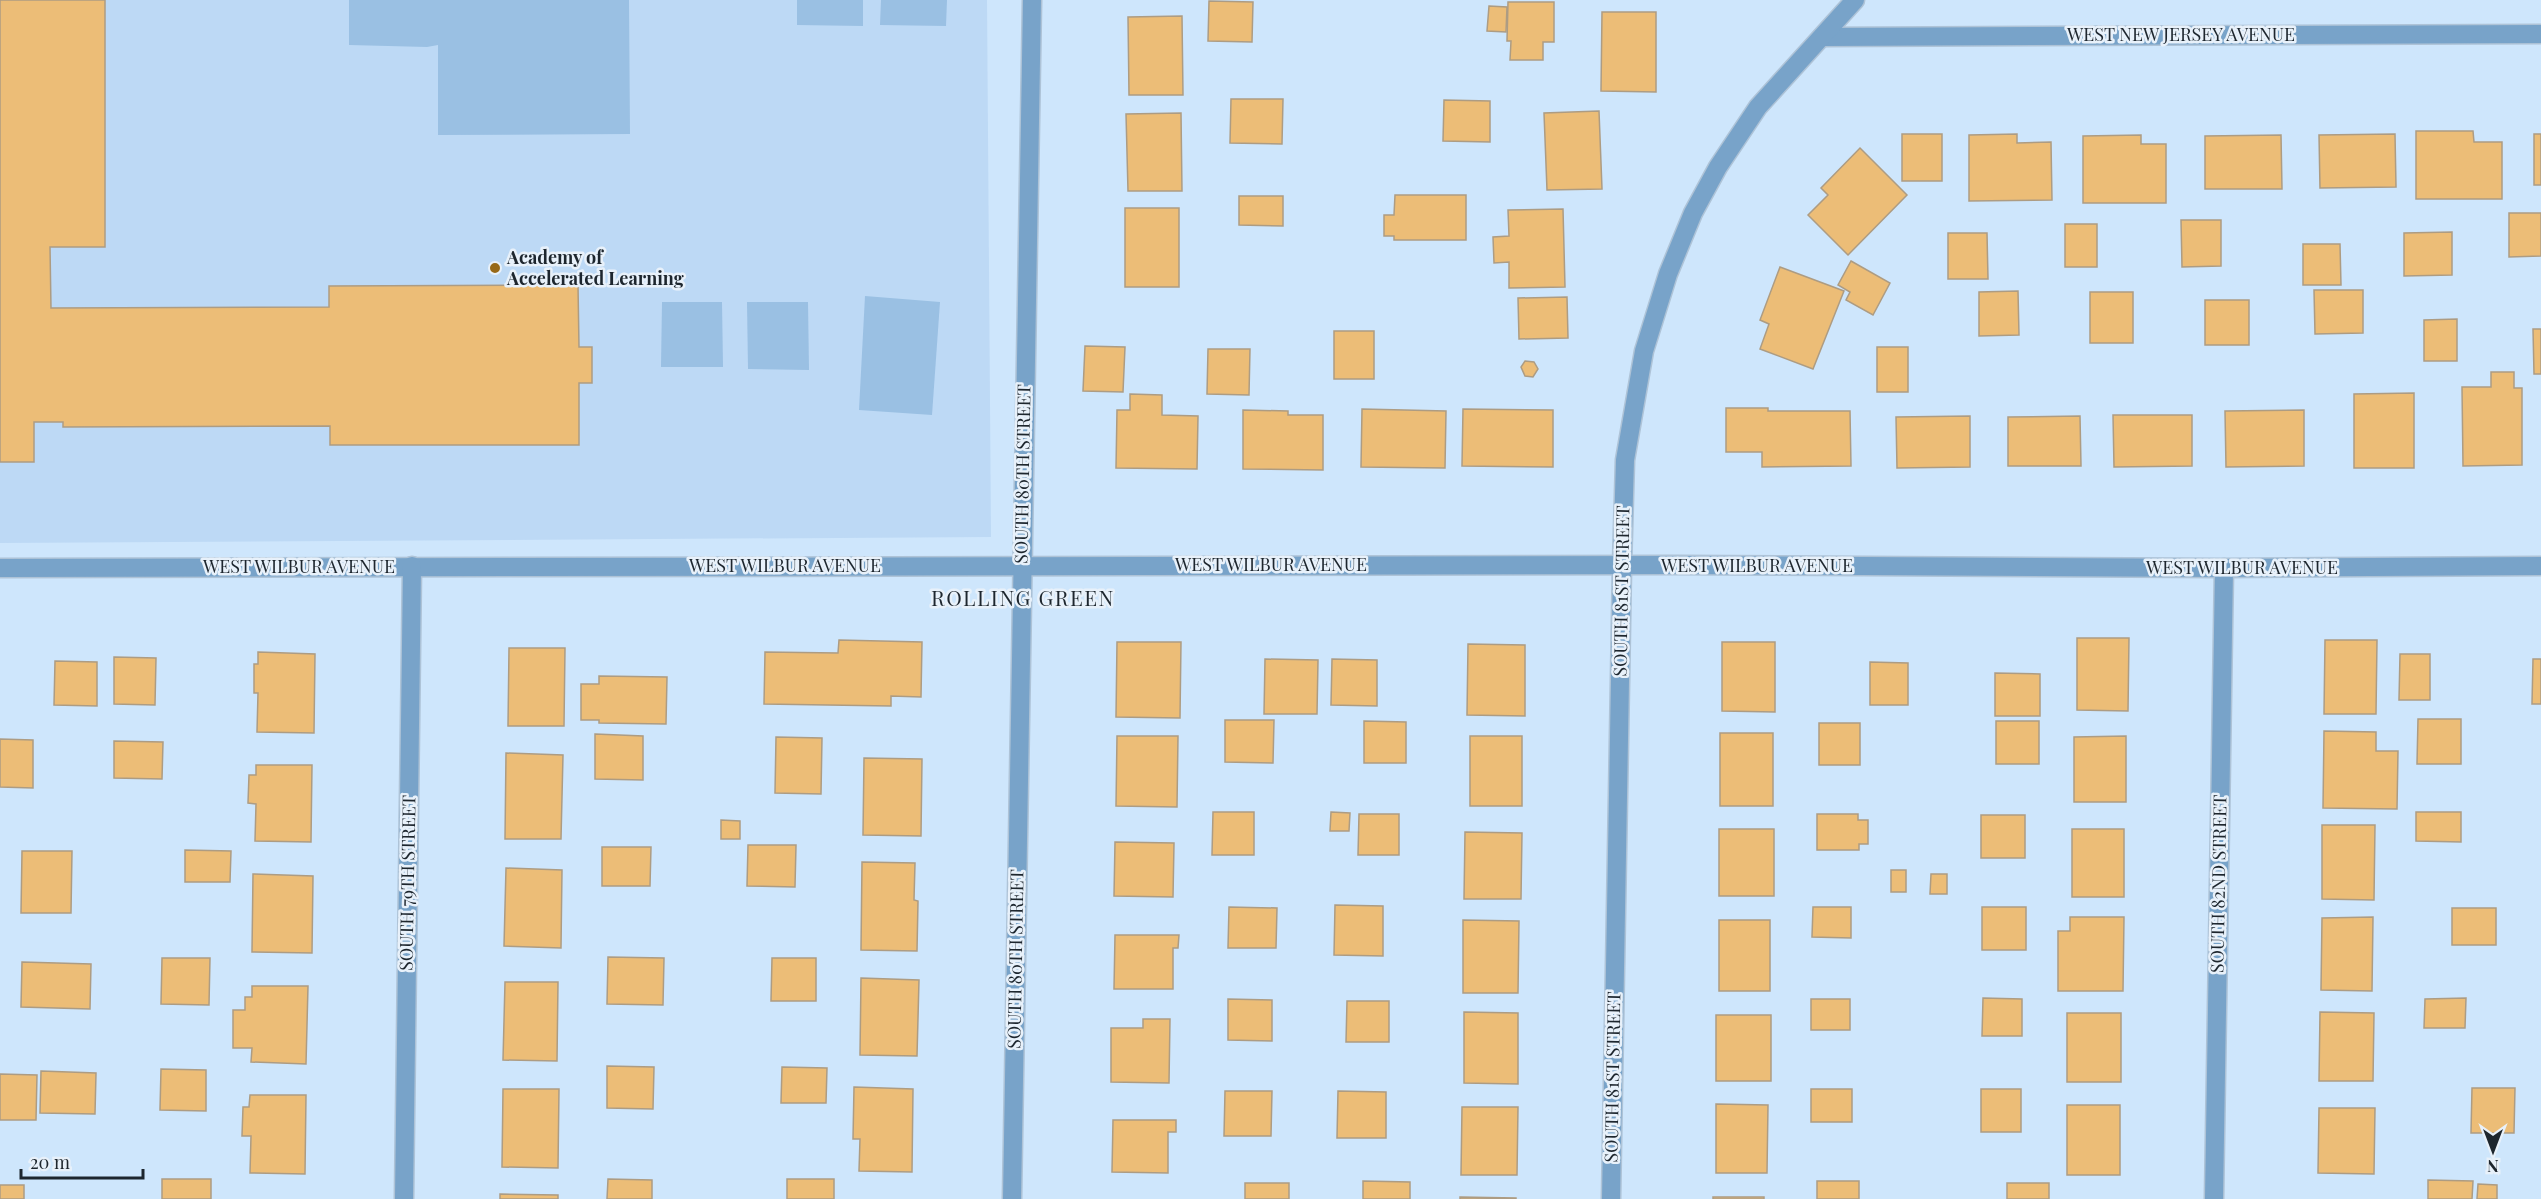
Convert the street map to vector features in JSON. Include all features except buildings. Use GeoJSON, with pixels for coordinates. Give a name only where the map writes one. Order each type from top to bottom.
{"type":"FeatureCollection","features":[{"type":"Feature","properties":{"kind":"street","name":"SOUTH 80TH STREET"},"geometry":{"type":"LineString","coordinates":[[1012,1199],[1032,0]]}},
{"type":"Feature","properties":{"kind":"street","name":"SOUTH 81ST STREET"},"geometry":{"type":"LineString","coordinates":[[1611,1199],[1625,460],[1644,351],[1668,274],[1693,213],[1718,166],[1758,107],[1855,0]]}},
{"type":"Feature","properties":{"kind":"street","name":"WEST NEW JERSEY AVENUE"},"geometry":{"type":"LineString","coordinates":[[1822,38],[2541,34]]}},
{"type":"Feature","properties":{"kind":"street","name":"SOUTH 79TH STREET"},"geometry":{"type":"LineString","coordinates":[[404,1199],[412,566]]}},
{"type":"Feature","properties":{"kind":"street","name":"WEST WILBUR AVENUE"},"geometry":{"type":"LineString","coordinates":[[0,568],[2541,566]]}},
{"type":"Feature","properties":{"kind":"street","name":"SOUTH 82ND STREET"},"geometry":{"type":"LineString","coordinates":[[2214,1199],[2224,568]]}},
{"type":"Feature","properties":{"kind":"shaded area","name":"Academy of Accelerated Learning"},"geometry":{"type":"Polygon","coordinates":[[[0,0],[987,0],[991,537],[0,543],[0,0]]]}},
{"type":"Feature","properties":{"kind":"shaded area"},"geometry":{"type":"Polygon","coordinates":[[[349,0],[629,0],[630,134],[438,135],[438,45],[427,47],[349,45],[349,0]]]}},
{"type":"Feature","properties":{"kind":"shaded area"},"geometry":{"type":"Polygon","coordinates":[[[797,0],[863,0],[863,26],[797,25],[797,0]]]}},
{"type":"Feature","properties":{"kind":"shaded area"},"geometry":{"type":"Polygon","coordinates":[[[881,0],[947,0],[946,26],[880,25],[881,0]]]}},
{"type":"Feature","properties":{"kind":"shaded area"},"geometry":{"type":"Polygon","coordinates":[[[865,296],[940,302],[932,415],[859,410],[865,296]]]}},
{"type":"Feature","properties":{"kind":"shaded area"},"geometry":{"type":"Polygon","coordinates":[[[662,302],[722,302],[723,367],[661,367],[662,302]]]}},
{"type":"Feature","properties":{"kind":"shaded area"},"geometry":{"type":"Polygon","coordinates":[[[747,302],[808,302],[809,370],[748,369],[747,302]]]}},
{"type":"Feature","properties":{"kind":"place","name":"Academy of Accelerated Learning"},"geometry":{"type":"Point","coordinates":[495,268]}},
{"type":"Feature","properties":{"kind":"district","name":"ROLLING GREEN"},"geometry":{"type":"Point","coordinates":[1023,599]}}]}
